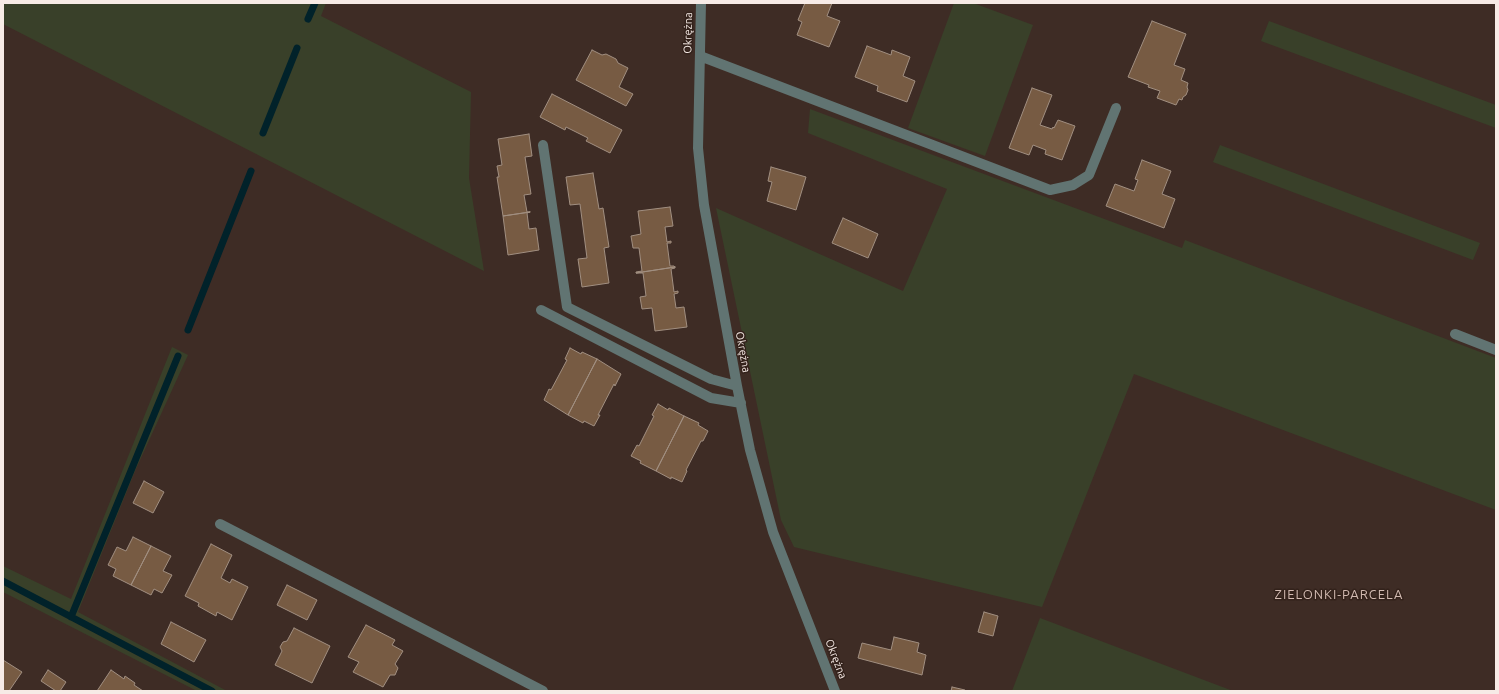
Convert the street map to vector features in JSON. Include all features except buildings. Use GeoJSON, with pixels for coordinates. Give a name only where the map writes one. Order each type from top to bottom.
{"type":"FeatureCollection","features":[{"type":"Feature","properties":{"kind":"street","name":"Okrężna"},"geometry":{"type":"LineString","coordinates":[[701,3],[698,148],[704,205],[740,403],[750,450],[774,532],[836,691]]}},
{"type":"Feature","properties":{"kind":"street"},"geometry":{"type":"LineString","coordinates":[[700,56],[1050,190],[1073,185],[1089,175],[1116,108]]}},
{"type":"Feature","properties":{"kind":"street"},"geometry":{"type":"LineString","coordinates":[[543,145],[568,307],[711,379],[737,386]]}},
{"type":"Feature","properties":{"kind":"street"},"geometry":{"type":"LineString","coordinates":[[541,310],[711,398],[740,403]]}},
{"type":"Feature","properties":{"kind":"street"},"geometry":{"type":"LineString","coordinates":[[1455,334],[1496,350]]}},
{"type":"Feature","properties":{"kind":"street"},"geometry":{"type":"LineString","coordinates":[[220,524],[543,691]]}},
{"type":"Feature","properties":{"kind":"green space"},"geometry":{"type":"Polygon","coordinates":[[[3,3],[326,3],[321,16],[471,92],[469,178],[484,271],[3,24],[3,3]]]}},
{"type":"Feature","properties":{"kind":"green space"},"geometry":{"type":"Polygon","coordinates":[[[954,3],[973,3],[1033,25],[985,156],[908,128],[954,3]]]}},
{"type":"Feature","properties":{"kind":"green space"},"geometry":{"type":"Polygon","coordinates":[[[1269,21],[1496,105],[1496,128],[1261,41],[1269,21]]]}},
{"type":"Feature","properties":{"kind":"green space"},"geometry":{"type":"Polygon","coordinates":[[[810,109],[1182,248],[1185,240],[1496,358],[1496,510],[1134,374],[1042,607],[794,547],[781,520],[716,208],[903,291],[947,189],[808,133],[810,109]]]}},
{"type":"Feature","properties":{"kind":"green space"},"geometry":{"type":"Polygon","coordinates":[[[1220,145],[1480,243],[1473,260],[1213,162],[1220,145]]]}},
{"type":"Feature","properties":{"kind":"green space"},"geometry":{"type":"Polygon","coordinates":[[[172,347],[188,355],[135,471],[78,612],[227,691],[197,691],[3,592],[3,566],[71,599],[172,347]]]}},
{"type":"Feature","properties":{"kind":"green space"},"geometry":{"type":"Polygon","coordinates":[[[1040,618],[1233,691],[1012,691],[1040,618]]]}},
{"type":"Feature","properties":{"kind":"waterway"},"geometry":{"type":"LineString","coordinates":[[308,19],[315,3]]}},
{"type":"Feature","properties":{"kind":"waterway"},"geometry":{"type":"LineString","coordinates":[[263,133],[297,48]]}},
{"type":"Feature","properties":{"kind":"waterway"},"geometry":{"type":"LineString","coordinates":[[188,330],[251,171]]}},
{"type":"Feature","properties":{"kind":"waterway"},"geometry":{"type":"LineString","coordinates":[[71,617],[178,356]]}},
{"type":"Feature","properties":{"kind":"waterway"},"geometry":{"type":"LineString","coordinates":[[3,581],[212,691]]}},
{"type":"Feature","properties":{"kind":"district","name":"ZIELONKI-PARCELA"},"geometry":{"type":"Point","coordinates":[1339,595]}}]}
